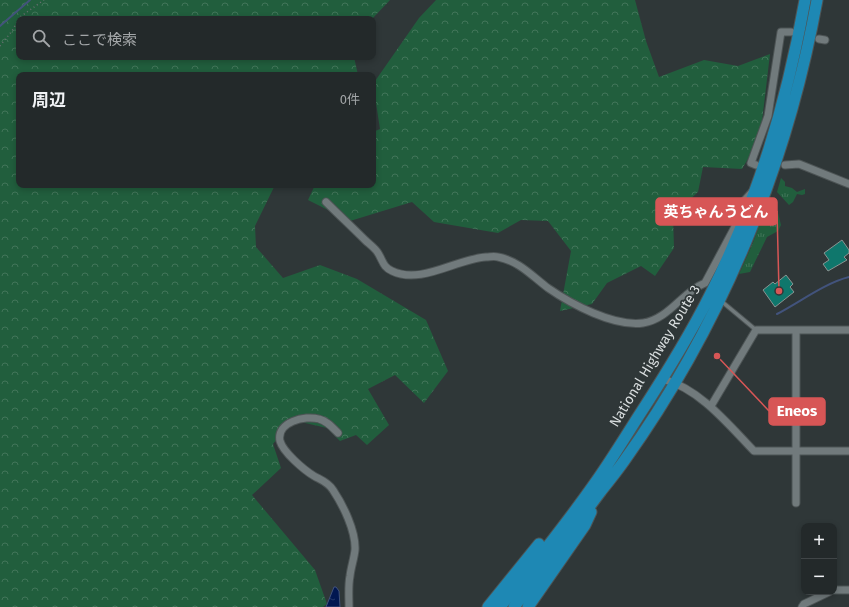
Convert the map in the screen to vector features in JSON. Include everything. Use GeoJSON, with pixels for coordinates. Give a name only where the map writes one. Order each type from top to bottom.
{"type":"FeatureCollection","features":[{"type":"Feature","properties":{"kind":"highway","name":"National Highway Route 3"},"geometry":{"type":"LineString","coordinates":[[514,607],[599,486],[663,379],[711,294],[755,189],[786,92],[805,0]]}},
{"type":"Feature","properties":{"kind":"highway","name":"National Highway Route 3"},"geometry":{"type":"LineString","coordinates":[[500,607],[599,486],[624,461],[675,382],[699,341],[720,300],[746,243],[777,162],[796,97],[817,0]]}},
{"type":"Feature","properties":{"kind":"highway"},"geometry":{"type":"LineString","coordinates":[[488,607],[552,528],[599,486]]}},
{"type":"Feature","properties":{"kind":"highway"},"geometry":{"type":"LineString","coordinates":[[528,607],[585,525],[599,486]]}},
{"type":"Feature","properties":{"kind":"street"},"geometry":{"type":"LineString","coordinates":[[756,165],[751,163],[768,116],[782,32],[791,32]]}},
{"type":"Feature","properties":{"kind":"street"},"geometry":{"type":"LineString","coordinates":[[785,165],[800,164],[849,184]]}},
{"type":"Feature","properties":{"kind":"street"},"geometry":{"type":"LineString","coordinates":[[326,202],[378,252],[382,264],[392,271],[404,274],[428,273],[474,258],[496,256],[520,265],[548,288],[576,306],[613,320],[642,323],[652,321],[664,314],[697,286],[705,283],[737,223],[744,201],[755,189]]}},
{"type":"Feature","properties":{"kind":"street"},"geometry":{"type":"LineString","coordinates":[[711,406],[756,330],[849,330]]}},
{"type":"Feature","properties":{"kind":"street"},"geometry":{"type":"LineString","coordinates":[[796,330],[796,503]]}},
{"type":"Feature","properties":{"kind":"street"},"geometry":{"type":"LineString","coordinates":[[663,379],[675,382],[711,406],[754,451],[849,451]]}},
{"type":"Feature","properties":{"kind":"street"},"geometry":{"type":"LineString","coordinates":[[338,433],[324,420],[303,417],[288,424],[282,430],[280,442],[287,452],[307,471],[328,483],[349,522],[354,536],[355,548],[349,585],[349,607]]}},
{"type":"Feature","properties":{"kind":"street"},"geometry":{"type":"LineString","coordinates":[[837,590],[849,590]]}},
{"type":"Feature","properties":{"kind":"street"},"geometry":{"type":"LineString","coordinates":[[802,607],[804,604],[823,595]]}},
{"type":"Feature","properties":{"kind":"lane"},"geometry":{"type":"LineString","coordinates":[[720,300],[756,330]]}},
{"type":"Feature","properties":{"kind":"path"},"geometry":{"type":"LineString","coordinates":[[21,16],[44,0]]}},
{"type":"Feature","properties":{"kind":"path"},"geometry":{"type":"LineString","coordinates":[[0,46],[16,24]]}},
{"type":"Feature","properties":{"kind":"green space"},"geometry":{"type":"Polygon","coordinates":[[[0,0],[390,0],[375,16],[16,16],[16,60],[355,60],[357,72],[16,72],[16,188],[274,188],[255,226],[256,247],[283,278],[320,265],[357,279],[426,320],[448,371],[424,403],[395,375],[368,389],[389,425],[367,445],[356,435],[340,441],[327,428],[292,420],[273,444],[281,468],[252,495],[315,570],[327,604],[323,607],[0,607],[0,0]]]}},
{"type":"Feature","properties":{"kind":"green space"},"geometry":{"type":"Polygon","coordinates":[[[436,0],[635,0],[646,41],[659,77],[704,60],[738,66],[770,54],[760,138],[742,169],[703,167],[698,192],[673,215],[674,248],[655,276],[641,266],[607,283],[592,304],[560,311],[571,251],[548,221],[521,220],[498,233],[434,222],[412,202],[350,221],[308,200],[314,188],[376,188],[376,131],[380,129],[376,103],[376,80],[419,18],[436,0]]]}},
{"type":"Feature","properties":{"kind":"green space"},"geometry":{"type":"Polygon","coordinates":[[[781,178],[785,182],[785,186],[792,188],[797,192],[805,189],[805,194],[797,194],[793,202],[789,205],[777,192],[781,178]]]}},
{"type":"Feature","properties":{"kind":"green space"},"geometry":{"type":"Polygon","coordinates":[[[770,197],[777,209],[781,225],[778,231],[767,237],[750,272],[739,274],[752,245],[770,197]]]}},
{"type":"Feature","properties":{"kind":"water"},"geometry":{"type":"Polygon","coordinates":[[[334,587],[336,587],[339,591],[340,607],[326,607],[334,587]]]}},
{"type":"Feature","properties":{"kind":"building"},"geometry":{"type":"Polygon","coordinates":[[[842,240],[849,250],[849,253],[844,257],[847,260],[828,271],[823,264],[829,260],[824,253],[842,240]]]}},
{"type":"Feature","properties":{"kind":"building"},"geometry":{"type":"Polygon","coordinates":[[[786,275],[793,284],[790,287],[794,292],[775,307],[763,290],[773,282],[775,284],[786,275]]]}},
{"type":"Feature","properties":{"kind":"waterway"},"geometry":{"type":"LineString","coordinates":[[0,26],[30,0]]}},
{"type":"Feature","properties":{"kind":"waterway"},"geometry":{"type":"LineString","coordinates":[[777,314],[822,288],[849,277]]}},
{"type":"Feature","properties":{"kind":"place","name":"英ちゃんうどん"},"geometry":{"type":"Point","coordinates":[779,291]}},
{"type":"Feature","properties":{"kind":"place","name":"Eneos"},"geometry":{"type":"Point","coordinates":[717,356]}}]}
